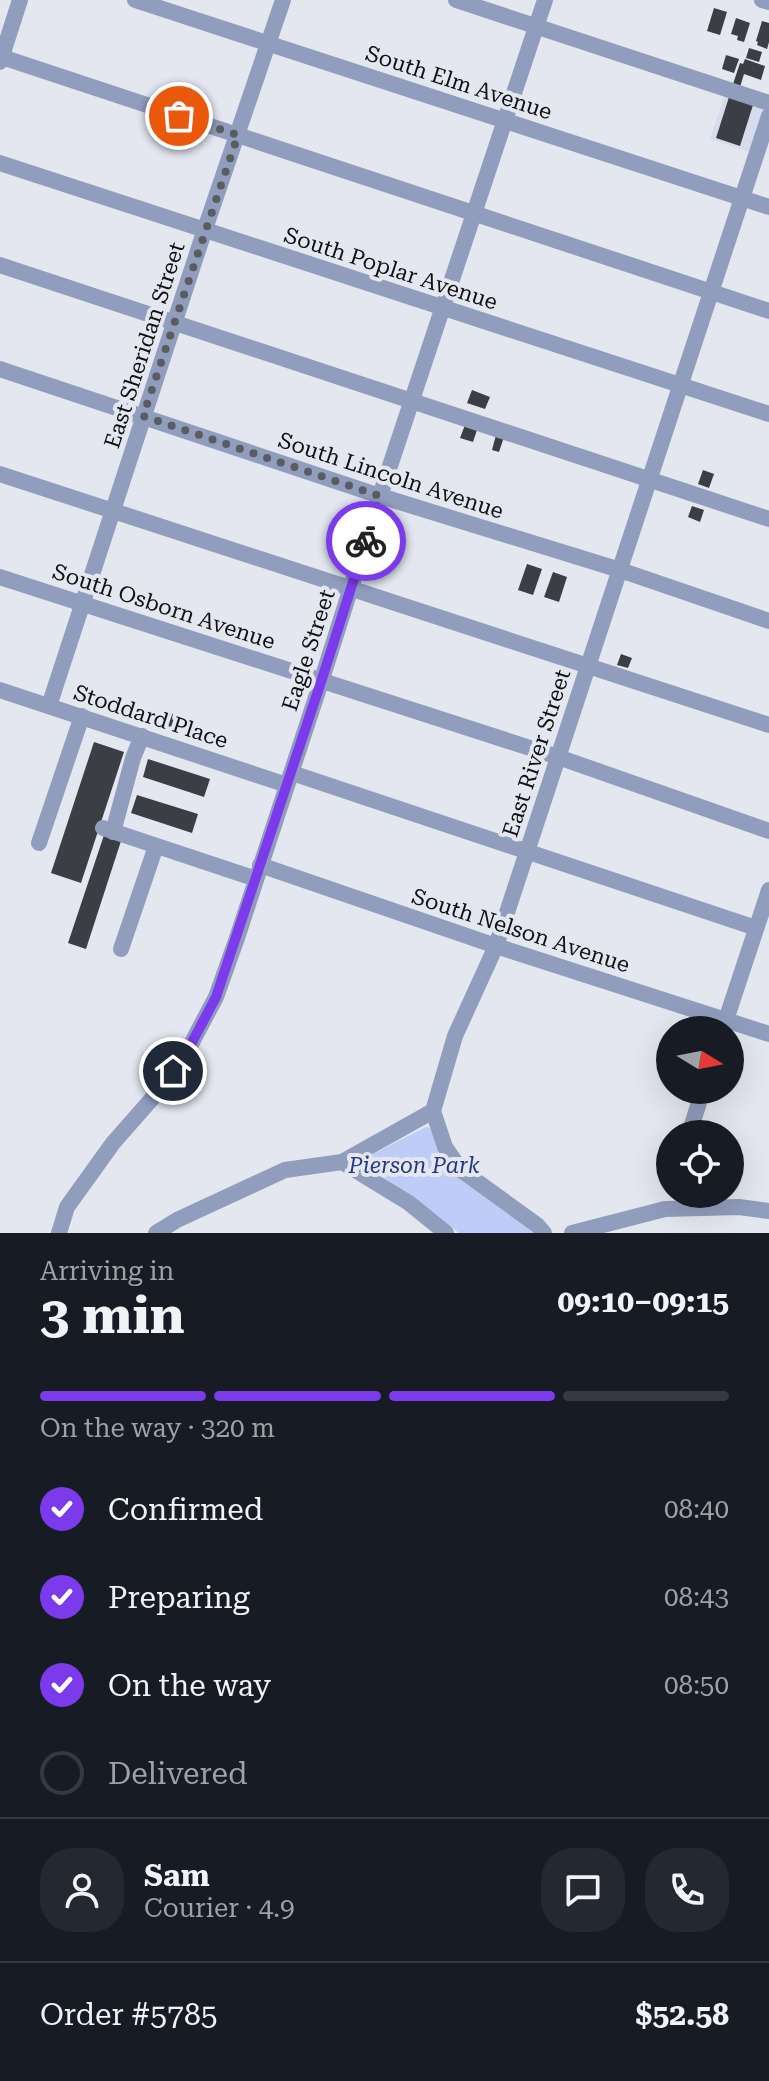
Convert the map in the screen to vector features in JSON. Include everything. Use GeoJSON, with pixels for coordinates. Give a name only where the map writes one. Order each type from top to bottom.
{"type":"FeatureCollection","features":[{"type":"Feature","properties":{"kind":"street"},"geometry":{"type":"LineString","coordinates":[[20,0],[1,59],[769,311]]}},
{"type":"Feature","properties":{"kind":"street","name":"South Elm Avenue"},"geometry":{"type":"LineString","coordinates":[[135,0],[769,207]]}},
{"type":"Feature","properties":{"kind":"street","name":"East Sheridan Street"},"geometry":{"type":"LineString","coordinates":[[49,706],[283,0]]}},
{"type":"Feature","properties":{"kind":"street"},"geometry":{"type":"LineString","coordinates":[[456,0],[769,103]]}},
{"type":"Feature","properties":{"kind":"street","name":"Eagle Street"},"geometry":{"type":"LineString","coordinates":[[59,1233],[67,1207],[113,1143],[157,1093],[189,1048],[216,997],[545,0]]}},
{"type":"Feature","properties":{"kind":"street"},"geometry":{"type":"LineString","coordinates":[[762,0],[769,2]]}},
{"type":"Feature","properties":{"kind":"street","name":"East River Street"},"geometry":{"type":"LineString","coordinates":[[433,1111],[455,1036],[496,946],[769,116]]}},
{"type":"Feature","properties":{"kind":"street","name":"South Poplar Avenue"},"geometry":{"type":"LineString","coordinates":[[0,163],[769,414]]}},
{"type":"Feature","properties":{"kind":"street"},"geometry":{"type":"LineString","coordinates":[[0,265],[769,519]]}},
{"type":"Feature","properties":{"kind":"street","name":"South Lincoln Avenue"},"geometry":{"type":"LineString","coordinates":[[0,369],[769,621]]}},
{"type":"Feature","properties":{"kind":"street"},"geometry":{"type":"LineString","coordinates":[[0,474],[769,725]]}},
{"type":"Feature","properties":{"kind":"street","name":"South Osborn Avenue"},"geometry":{"type":"LineString","coordinates":[[0,577],[322,679],[769,831]]}},
{"type":"Feature","properties":{"kind":"street","name":"Stoddard Place"},"geometry":{"type":"LineString","coordinates":[[0,690],[527,852],[756,928]]}},
{"type":"Feature","properties":{"kind":"street"},"geometry":{"type":"LineString","coordinates":[[39,843],[82,716]]}},
{"type":"Feature","properties":{"kind":"street","name":"South Nelson Avenue"},"geometry":{"type":"LineString","coordinates":[[142,736],[108,830],[156,846],[258,872],[496,946],[699,1016]]}},
{"type":"Feature","properties":{"kind":"street"},"geometry":{"type":"LineString","coordinates":[[121,949],[156,846]]}},
{"type":"Feature","properties":{"kind":"street"},"geometry":{"type":"LineString","coordinates":[[728,1016],[769,890]]}},
{"type":"Feature","properties":{"kind":"street","name":"South Nelson Avenue"},"geometry":{"type":"LineString","coordinates":[[744,1029],[769,1034]]}},
{"type":"Feature","properties":{"kind":"street"},"geometry":{"type":"LineString","coordinates":[[156,1233],[177,1220],[285,1170],[342,1162],[433,1111],[445,1147],[461,1170],[544,1233]]}},
{"type":"Feature","properties":{"kind":"street"},"geometry":{"type":"LineString","coordinates":[[342,1162],[409,1203],[446,1233]]}},
{"type":"Feature","properties":{"kind":"street"},"geometry":{"type":"LineString","coordinates":[[572,1233],[665,1209],[739,1207],[769,1211]]}},
{"type":"Feature","properties":{"kind":"shaded area"},"geometry":{"type":"Polygon","coordinates":[[[725,94],[764,107],[749,152],[710,139],[725,94]]]}},
{"type":"Feature","properties":{"kind":"green space","name":"Pierson Park"},"geometry":{"type":"Polygon","coordinates":[[[426,1127],[430,1128],[441,1154],[533,1233],[459,1233],[374,1170],[354,1164],[426,1127]]]}},
{"type":"Feature","properties":{"kind":"building"},"geometry":{"type":"Polygon","coordinates":[[[714,8],[727,12],[720,35],[707,31],[714,8]]]}},
{"type":"Feature","properties":{"kind":"building"},"geometry":{"type":"Polygon","coordinates":[[[736,18],[750,23],[744,42],[731,34],[736,18]]]}},
{"type":"Feature","properties":{"kind":"building"},"geometry":{"type":"Polygon","coordinates":[[[762,21],[769,23],[767,49],[757,45],[756,41],[762,21]]]}},
{"type":"Feature","properties":{"kind":"building"},"geometry":{"type":"Polygon","coordinates":[[[749,48],[762,52],[759,62],[746,58],[749,48]]]}},
{"type":"Feature","properties":{"kind":"building"},"geometry":{"type":"Polygon","coordinates":[[[726,55],[739,59],[734,73],[722,69],[726,55]]]}},
{"type":"Feature","properties":{"kind":"building"},"geometry":{"type":"Polygon","coordinates":[[[745,59],[765,66],[761,80],[744,74],[740,87],[733,84],[740,63],[743,64],[745,59]]]}},
{"type":"Feature","properties":{"kind":"building"},"geometry":{"type":"Polygon","coordinates":[[[729,97],[753,105],[740,146],[716,138],[729,97]]]}},
{"type":"Feature","properties":{"kind":"building"},"geometry":{"type":"Polygon","coordinates":[[[472,390],[490,397],[485,409],[467,403],[472,390]]]}},
{"type":"Feature","properties":{"kind":"building"},"geometry":{"type":"Polygon","coordinates":[[[465,425],[477,430],[473,442],[460,438],[465,425]]]}},
{"type":"Feature","properties":{"kind":"building"},"geometry":{"type":"Polygon","coordinates":[[[496,435],[504,437],[499,452],[492,450],[496,435]]]}},
{"type":"Feature","properties":{"kind":"building"},"geometry":{"type":"Polygon","coordinates":[[[703,470],[714,474],[709,488],[698,484],[703,470]]]}},
{"type":"Feature","properties":{"kind":"building"},"geometry":{"type":"Polygon","coordinates":[[[692,506],[704,510],[700,522],[688,517],[692,506]]]}},
{"type":"Feature","properties":{"kind":"building"},"geometry":{"type":"Polygon","coordinates":[[[527,564],[542,569],[533,595],[518,590],[527,564]]]}},
{"type":"Feature","properties":{"kind":"building"},"geometry":{"type":"Polygon","coordinates":[[[553,572],[567,577],[559,602],[544,597],[553,572]]]}},
{"type":"Feature","properties":{"kind":"building"},"geometry":{"type":"Polygon","coordinates":[[[621,654],[632,658],[628,668],[617,665],[621,654]]]}},
{"type":"Feature","properties":{"kind":"building"},"geometry":{"type":"Polygon","coordinates":[[[166,712],[176,715],[172,728],[161,724],[166,712]]]}},
{"type":"Feature","properties":{"kind":"building"},"geometry":{"type":"Polygon","coordinates":[[[94,742],[124,752],[81,883],[51,873],[94,742]]]}},
{"type":"Feature","properties":{"kind":"building"},"geometry":{"type":"Polygon","coordinates":[[[148,759],[210,779],[204,797],[143,777],[148,759]]]}},
{"type":"Feature","properties":{"kind":"building"},"geometry":{"type":"Polygon","coordinates":[[[137,795],[198,814],[192,833],[131,813],[137,795]]]}},
{"type":"Feature","properties":{"kind":"building"},"geometry":{"type":"Polygon","coordinates":[[[104,835],[121,841],[86,949],[68,943],[104,835]]]}},
{"type":"Feature","properties":{"kind":"way so far"},"geometry":{"type":"LineString","coordinates":[[179,116],[238,135],[143,416],[380,496],[366,541]]}},
{"type":"Feature","properties":{"kind":"route"},"geometry":{"type":"LineString","coordinates":[[173,1071],[216,997],[366,541]]}}]}
